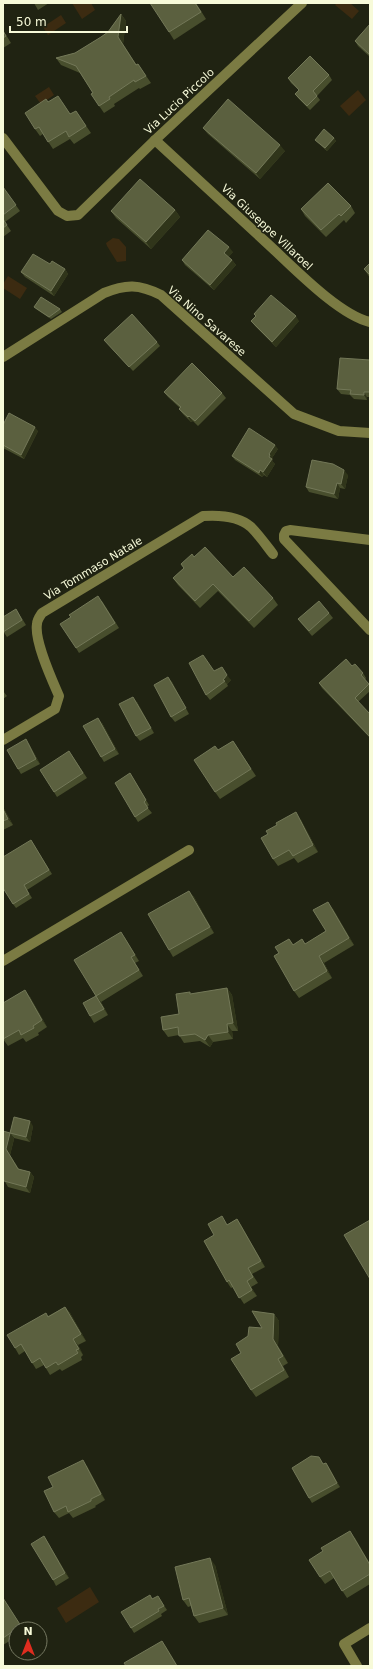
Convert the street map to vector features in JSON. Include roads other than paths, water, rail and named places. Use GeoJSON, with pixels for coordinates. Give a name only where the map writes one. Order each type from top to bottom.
{"type":"FeatureCollection","features":[{"type":"Feature","properties":{"kind":"street","name":"Via Lucio Piccolo"},"geometry":{"type":"LineString","coordinates":[[3,138],[58,212],[62,215],[73,217],[82,212],[155,140],[302,3]]}},
{"type":"Feature","properties":{"kind":"street","name":"Via Giuseppe Villaroel"},"geometry":{"type":"LineString","coordinates":[[155,140],[304,277],[346,312],[360,320],[370,322]]}},
{"type":"Feature","properties":{"kind":"street","name":"Via Nino Savarese"},"geometry":{"type":"LineString","coordinates":[[3,357],[104,293],[118,287],[133,286],[147,288],[161,295],[294,414],[339,431],[370,433]]}},
{"type":"Feature","properties":{"kind":"street","name":"Via Tommaso Natale"},"geometry":{"type":"LineString","coordinates":[[3,740],[55,709],[59,696],[49,674],[36,635],[37,623],[42,613],[203,516],[216,515],[235,519],[250,526],[273,554]]}},
{"type":"Feature","properties":{"kind":"street"},"geometry":{"type":"LineString","coordinates":[[370,540],[290,530],[285,532],[284,539],[370,630]]}},
{"type":"Feature","properties":{"kind":"street"},"geometry":{"type":"LineString","coordinates":[[3,961],[189,850]]}},
{"type":"Feature","properties":{"kind":"street"},"geometry":{"type":"LineString","coordinates":[[357,1666],[344,1644],[370,1628]]}}]}
